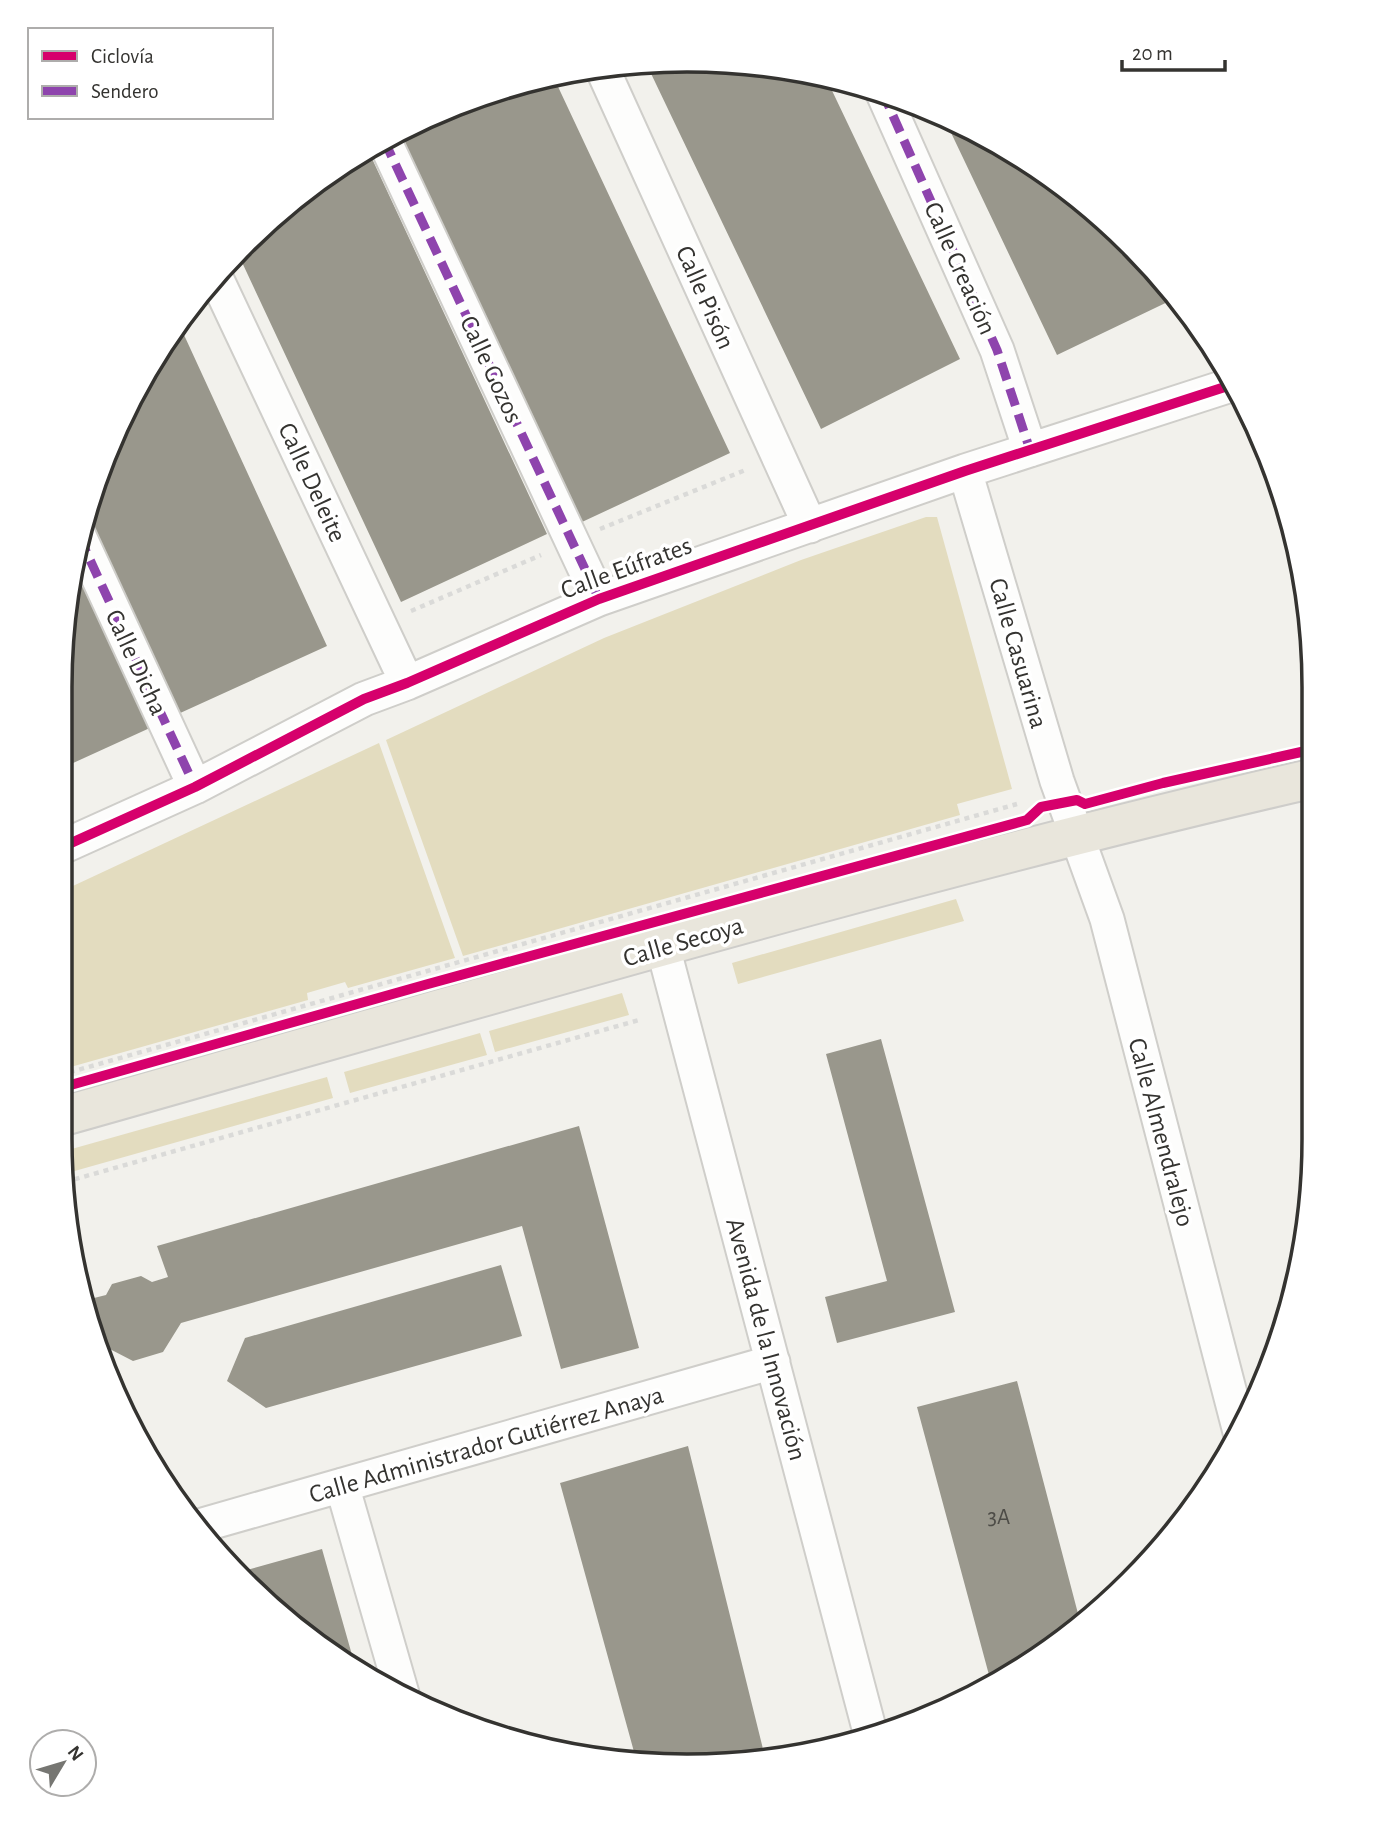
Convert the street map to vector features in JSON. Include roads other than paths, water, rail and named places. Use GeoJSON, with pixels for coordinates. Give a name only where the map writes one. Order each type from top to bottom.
{"type":"FeatureCollection","features":[{"type":"Feature","properties":{"kind":"main road","name":"Calle Secoya"},"geometry":{"type":"LineString","coordinates":[[72,1113],[1076,834],[1302,781]]}},
{"type":"Feature","properties":{"kind":"street","name":"Calle Pisón"},"geometry":{"type":"LineString","coordinates":[[606,77],[810,526]]}},
{"type":"Feature","properties":{"kind":"street","name":"Calle Creación"},"geometry":{"type":"LineString","coordinates":[[888,105],[997,350],[1030,450]]}},
{"type":"Feature","properties":{"kind":"street","name":"Calle Gozos"},"geometry":{"type":"LineString","coordinates":[[388,149],[599,599]]}},
{"type":"Feature","properties":{"kind":"street","name":"Calle Deleite"},"geometry":{"type":"LineString","coordinates":[[220,286],[407,683]]}},
{"type":"Feature","properties":{"kind":"street","name":"Calle Eúfrates"},"geometry":{"type":"LineString","coordinates":[[72,843],[195,787],[364,699],[407,683],[599,599],[965,471],[1224,387]]}},
{"type":"Feature","properties":{"kind":"street","name":"Calle Casuarina"},"geometry":{"type":"LineString","coordinates":[[965,471],[1057,780],[1076,834]]}},
{"type":"Feature","properties":{"kind":"street","name":"Calle Dicha"},"geometry":{"type":"LineString","coordinates":[[87,554],[195,787]]}},
{"type":"Feature","properties":{"kind":"street","name":"Calle Almendralejo"},"geometry":{"type":"LineString","coordinates":[[1076,834],[1107,919],[1236,1417]]}},
{"type":"Feature","properties":{"kind":"street","name":"Avenida de la Innovación"},"geometry":{"type":"LineString","coordinates":[[663,947],[869,1727]]}},
{"type":"Feature","properties":{"kind":"street","name":"Calle Administrador Gutiérrez Anaya"},"geometry":{"type":"LineString","coordinates":[[206,1523],[773,1362]]}},
{"type":"Feature","properties":{"kind":"street"},"geometry":{"type":"LineString","coordinates":[[342,1485],[399,1682]]}}]}
